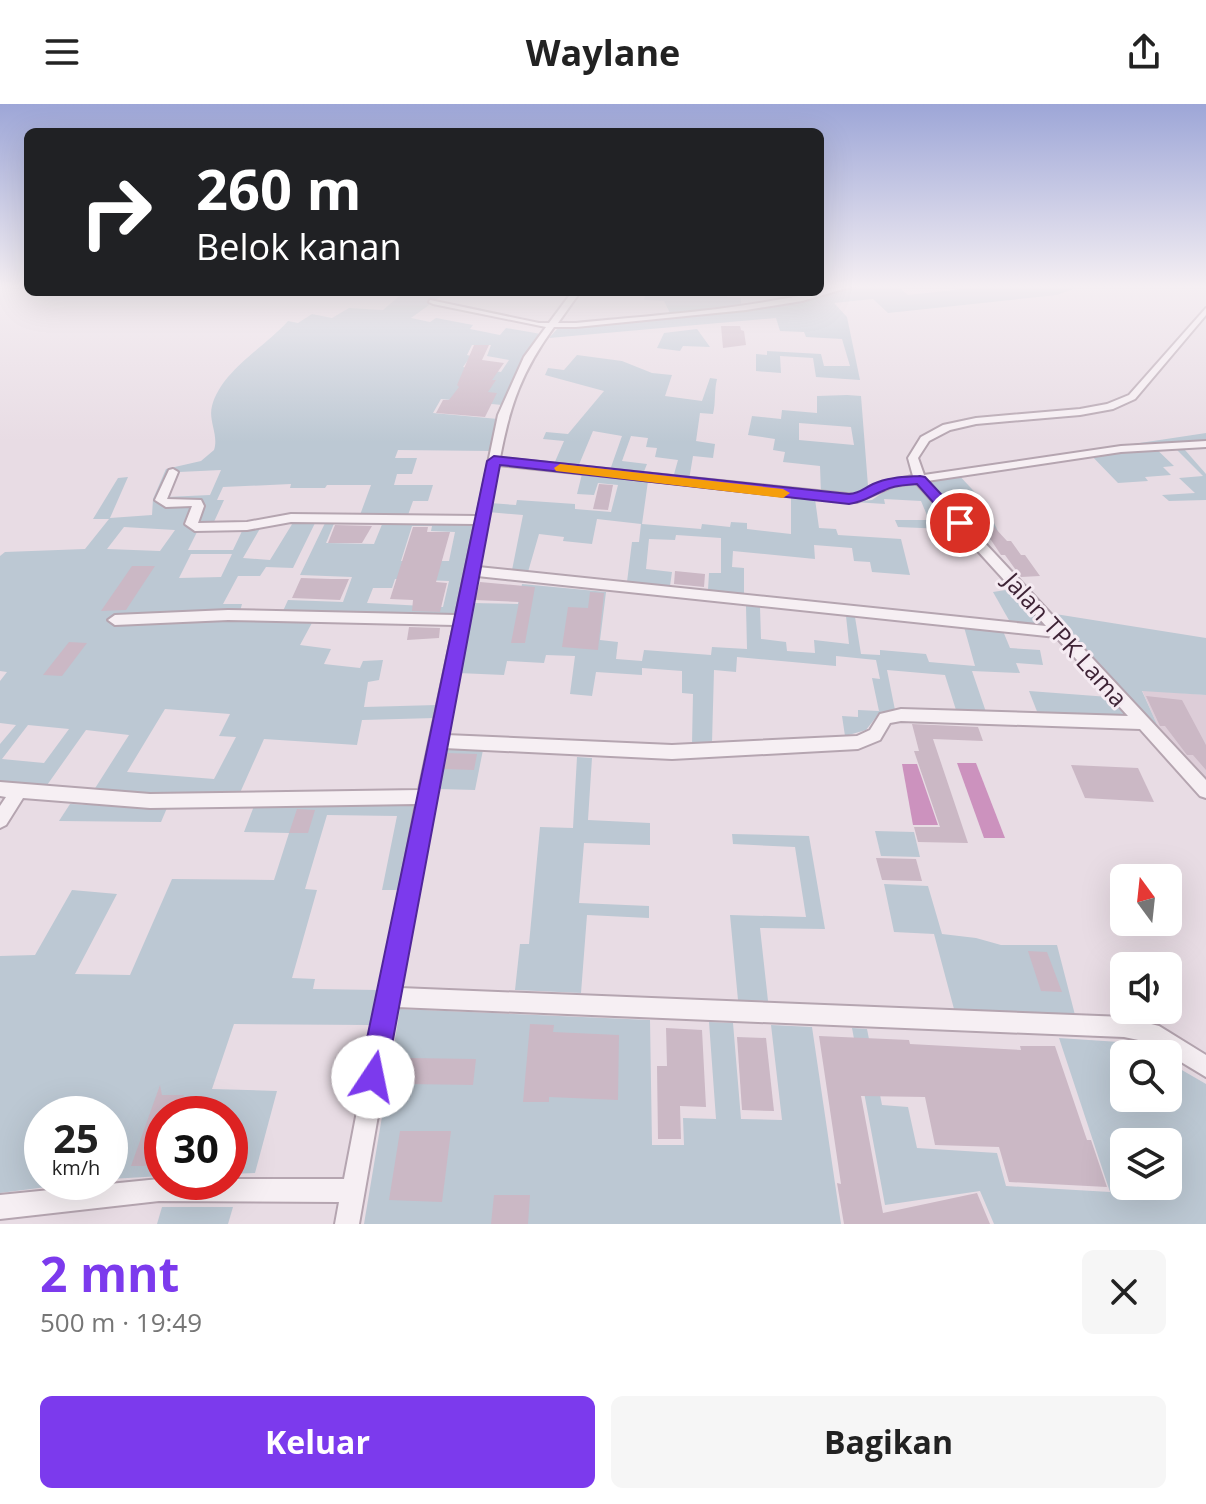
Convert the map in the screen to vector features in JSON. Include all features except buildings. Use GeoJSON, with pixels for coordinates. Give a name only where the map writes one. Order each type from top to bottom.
{"type":"FeatureCollection","features":[{"type":"Feature","properties":{"kind":"street"},"geometry":{"type":"LineString","coordinates":[[347,1224],[426,797],[503,415],[528,357],[543,337]]}},
{"type":"Feature","properties":{"kind":"street"},"geometry":{"type":"LineString","coordinates":[[920,480],[914,466],[915,452],[922,440],[938,430],[988,420],[1082,413],[1125,402],[1185,337]]}},
{"type":"Feature","properties":{"kind":"street"},"geometry":{"type":"LineString","coordinates":[[494,461],[849,499],[866,497],[877,487],[891,483],[1121,449],[1206,444]]}},
{"type":"Feature","properties":{"kind":"street"},"geometry":{"type":"LineString","coordinates":[[173,472],[161,500],[166,503],[197,502],[191,524],[195,527],[247,526],[291,518],[481,520]]}},
{"type":"Feature","properties":{"kind":"street","name":"Jalan TPK Lama"},"geometry":{"type":"LineString","coordinates":[[920,480],[1206,791]]}},
{"type":"Feature","properties":{"kind":"street"},"geometry":{"type":"LineString","coordinates":[[471,571],[1060,632]]}},
{"type":"Feature","properties":{"kind":"street"},"geometry":{"type":"LineString","coordinates":[[115,620],[228,615],[461,620]]}},
{"type":"Feature","properties":{"kind":"street"},"geometry":{"type":"LineString","coordinates":[[437,741],[672,752],[858,742],[875,735],[885,718],[901,715],[1142,723]]}},
{"type":"Feature","properties":{"kind":"street"},"geometry":{"type":"LineString","coordinates":[[0,789],[162,801],[426,797]]}},
{"type":"Feature","properties":{"kind":"street"},"geometry":{"type":"LineString","coordinates":[[0,820],[19,791]]}},
{"type":"Feature","properties":{"kind":"street"},"geometry":{"type":"LineString","coordinates":[[389,997],[1124,1027],[1152,1033],[1206,1067]]}},
{"type":"Feature","properties":{"kind":"street"},"geometry":{"type":"LineString","coordinates":[[0,1207],[159,1190],[353,1191]]}},
{"type":"Feature","properties":{"kind":"shaded area"},"geometry":{"type":"Polygon","coordinates":[[[271,337],[539,337],[519,366],[502,405],[441,399],[433,413],[498,419],[491,451],[398,450],[395,458],[417,458],[412,474],[397,474],[394,485],[433,485],[428,501],[413,501],[408,515],[360,515],[371,485],[223,487],[217,500],[224,500],[213,524],[201,524],[188,550],[233,550],[243,529],[262,525],[243,558],[270,560],[294,521],[316,521],[293,568],[266,567],[260,576],[238,576],[223,604],[242,604],[240,611],[313,621],[300,645],[331,649],[324,664],[360,668],[363,661],[383,660],[379,680],[368,682],[364,707],[437,705],[435,718],[362,720],[357,745],[264,739],[239,795],[92,793],[129,735],[86,730],[45,788],[0,781],[0,744],[16,725],[0,723],[0,681],[7,672],[0,671],[0,556],[5,552],[85,549],[109,519],[93,519],[118,478],[128,477],[110,518],[152,515],[153,499],[166,469],[201,461],[214,450],[212,406],[224,382],[271,337]],[[472,345],[467,355],[471,356],[463,367],[501,372],[509,360],[487,356],[491,345],[472,345]],[[221,470],[179,472],[167,497],[210,495],[221,470]],[[124,527],[107,549],[160,551],[175,530],[124,527]],[[191,554],[179,578],[221,577],[232,554],[191,554]],[[165,709],[127,772],[214,779],[236,737],[219,736],[230,714],[165,709]],[[28,725],[2,759],[44,763],[69,729],[28,725]]]}},
{"type":"Feature","properties":{"kind":"shaded area"},"geometry":{"type":"Polygon","coordinates":[[[662,337],[703,337],[710,347],[683,346],[680,351],[657,348],[662,337]]]}},
{"type":"Feature","properties":{"kind":"shaded area"},"geometry":{"type":"Polygon","coordinates":[[[811,337],[851,337],[860,380],[816,377],[813,358],[780,356],[781,373],[756,371],[756,354],[767,355],[767,351],[821,354],[824,366],[850,366],[842,339],[811,337]]]}},
{"type":"Feature","properties":{"kind":"shaded area"},"geometry":{"type":"Polygon","coordinates":[[[577,355],[622,361],[652,373],[672,375],[665,396],[702,401],[710,378],[717,379],[713,414],[700,413],[696,441],[715,444],[713,458],[693,456],[689,480],[673,478],[678,460],[655,457],[657,448],[646,447],[648,438],[631,436],[622,461],[647,464],[643,474],[610,470],[622,436],[593,431],[578,467],[554,464],[564,441],[543,439],[546,432],[568,434],[604,391],[545,375],[548,368],[564,370],[577,355]]]}},
{"type":"Feature","properties":{"kind":"shaded area"},"geometry":{"type":"Polygon","coordinates":[[[817,396],[861,396],[868,486],[851,496],[821,494],[820,466],[783,462],[785,452],[773,450],[775,439],[748,435],[752,416],[781,419],[782,410],[817,413],[817,396]],[[799,423],[799,440],[854,445],[851,427],[799,423]]]}},
{"type":"Feature","properties":{"kind":"shaded area"},"geometry":{"type":"Polygon","coordinates":[[[1206,433],[1206,441],[1178,442],[1206,474],[1206,500],[1169,501],[1162,495],[1195,493],[1179,478],[1203,476],[1169,442],[1150,443],[1174,466],[1163,467],[1171,475],[1145,477],[1148,481],[1118,483],[1087,451],[1206,433]]]}},
{"type":"Feature","properties":{"kind":"shaded area"},"geometry":{"type":"Polygon","coordinates":[[[955,471],[985,503],[1001,538],[983,541],[923,475],[955,471]]]}},
{"type":"Feature","properties":{"kind":"shaded area"},"geometry":{"type":"Polygon","coordinates":[[[582,474],[648,481],[642,524],[701,529],[702,524],[730,527],[731,522],[747,523],[747,529],[791,534],[791,497],[815,499],[819,528],[836,529],[838,535],[901,539],[910,575],[872,572],[870,562],[854,561],[852,548],[814,545],[815,559],[733,551],[732,567],[744,568],[744,594],[708,590],[709,573],[721,573],[721,538],[676,535],[675,540],[649,539],[646,569],[672,572],[670,586],[627,582],[632,542],[639,542],[641,524],[597,519],[592,544],[563,541],[564,537],[539,534],[528,572],[512,570],[523,515],[488,512],[490,503],[516,505],[517,500],[575,504],[575,509],[611,512],[618,485],[598,483],[594,495],[577,494],[582,474]]]}},
{"type":"Feature","properties":{"kind":"shaded area"},"geometry":{"type":"Polygon","coordinates":[[[918,484],[976,548],[954,547],[945,529],[898,527],[895,520],[929,520],[921,501],[884,499],[885,504],[854,502],[872,500],[891,487],[918,484]]]}},
{"type":"Feature","properties":{"kind":"shaded area"},"geometry":{"type":"Polygon","coordinates":[[[326,521],[335,521],[326,543],[374,544],[383,522],[474,523],[455,615],[283,611],[288,600],[343,602],[352,577],[300,575],[326,521]],[[412,526],[401,561],[449,561],[455,532],[431,531],[432,526],[412,526]],[[395,579],[392,588],[373,588],[367,603],[443,607],[449,581],[395,579]]]}},
{"type":"Feature","properties":{"kind":"shaded area"},"geometry":{"type":"Polygon","coordinates":[[[522,584],[606,592],[600,640],[618,642],[616,659],[642,661],[644,650],[711,655],[712,647],[747,649],[746,606],[760,607],[761,639],[786,642],[787,651],[815,653],[814,640],[849,644],[846,616],[855,617],[861,654],[880,655],[880,650],[926,654],[929,662],[975,666],[964,627],[1003,631],[1010,648],[1040,650],[1043,665],[1016,663],[1020,673],[972,671],[986,712],[956,710],[945,675],[887,670],[895,710],[880,712],[866,730],[845,736],[842,716],[858,717],[858,710],[879,711],[872,678],[880,679],[876,660],[836,656],[836,666],[737,657],[736,672],[714,670],[712,743],[692,744],[693,694],[682,693],[682,671],[642,668],[642,675],[596,672],[592,696],[570,694],[575,656],[546,655],[544,663],[507,661],[504,675],[458,673],[471,603],[518,604],[522,584]]]}},
{"type":"Feature","properties":{"kind":"shaded area"},"geometry":{"type":"Polygon","coordinates":[[[1012,589],[1045,625],[1010,622],[993,592],[1012,589]]]}},
{"type":"Feature","properties":{"kind":"shaded area"},"geometry":{"type":"Polygon","coordinates":[[[1049,613],[1206,638],[1206,695],[1142,691],[1159,729],[1049,613]]]}},
{"type":"Feature","properties":{"kind":"shaded area"},"geometry":{"type":"Polygon","coordinates":[[[1142,690],[1206,695],[1206,780],[1159,729],[1142,690]]]}},
{"type":"Feature","properties":{"kind":"shaded area"},"geometry":{"type":"Polygon","coordinates":[[[1029,691],[1109,697],[1129,717],[1038,714],[1029,691]]]}},
{"type":"Feature","properties":{"kind":"shaded area"},"geometry":{"type":"Polygon","coordinates":[[[446,748],[483,750],[475,790],[438,789],[446,748]]]}},
{"type":"Feature","properties":{"kind":"shaded area"},"geometry":{"type":"Polygon","coordinates":[[[577,757],[592,758],[588,820],[650,823],[650,845],[584,843],[579,903],[649,906],[649,918],[587,915],[581,993],[515,990],[520,944],[529,944],[540,827],[573,828],[577,757]]]}},
{"type":"Feature","properties":{"kind":"shaded area"},"geometry":{"type":"Polygon","coordinates":[[[957,763],[976,763],[1005,838],[984,838],[957,763]]]}},
{"type":"Feature","properties":{"kind":"shaded area"},"geometry":{"type":"Polygon","coordinates":[[[902,764],[917,764],[938,825],[913,825],[902,764]]]}},
{"type":"Feature","properties":{"kind":"shaded area"},"geometry":{"type":"Polygon","coordinates":[[[70,804],[167,808],[161,822],[59,821],[70,804]]]}},
{"type":"Feature","properties":{"kind":"shaded area"},"geometry":{"type":"Polygon","coordinates":[[[415,804],[398,890],[382,890],[397,816],[327,815],[305,889],[317,890],[292,978],[315,979],[313,989],[378,990],[371,1025],[234,1024],[212,1089],[277,1091],[255,1173],[248,1173],[248,1096],[144,1096],[144,1177],[128,1178],[128,1096],[24,1096],[24,1190],[0,1193],[0,956],[35,955],[72,890],[117,894],[75,974],[130,975],[172,879],[274,880],[289,833],[244,832],[254,806],[415,804]]]}},
{"type":"Feature","properties":{"kind":"shaded area"},"geometry":{"type":"Polygon","coordinates":[[[875,831],[914,832],[920,857],[881,856],[875,831]]]}},
{"type":"Feature","properties":{"kind":"shaded area"},"geometry":{"type":"Polygon","coordinates":[[[732,834],[809,836],[825,929],[760,928],[768,1001],[738,1000],[730,915],[806,917],[795,847],[733,844],[732,834]]]}},
{"type":"Feature","properties":{"kind":"shaded area"},"geometry":{"type":"Polygon","coordinates":[[[884,884],[928,886],[942,934],[1001,945],[1057,945],[1075,1015],[954,1009],[934,934],[894,932],[884,884]]]}},
{"type":"Feature","properties":{"kind":"shaded area"},"geometry":{"type":"Polygon","coordinates":[[[400,1009],[650,1020],[652,1145],[684,1145],[683,1118],[716,1119],[709,1022],[733,1023],[741,1119],[782,1120],[771,1025],[812,1027],[841,1224],[364,1224],[400,1009]]]}},
{"type":"Feature","properties":{"kind":"shaded area"},"geometry":{"type":"Polygon","coordinates":[[[852,1028],[867,1029],[882,1105],[908,1107],[917,1148],[997,1153],[1006,1186],[1110,1192],[1059,1038],[1110,1041],[1110,1112],[1182,1112],[1182,1070],[1206,1084],[1206,1224],[994,1224],[980,1191],[885,1205],[852,1028]]]}},
{"type":"Feature","properties":{"kind":"shaded area"},"geometry":{"type":"Polygon","coordinates":[[[162,1207],[233,1207],[228,1224],[157,1224],[162,1207]]]}},
{"type":"Feature","properties":{"kind":"slow traffic"},"geometry":{"type":"LineString","coordinates":[[560,468],[783,493]]}},
{"type":"Feature","properties":{"kind":"route"},"geometry":{"type":"LineString","coordinates":[[373,1077],[494,461],[849,499],[866,497],[877,487],[891,483],[920,480],[960,523]]}}]}
